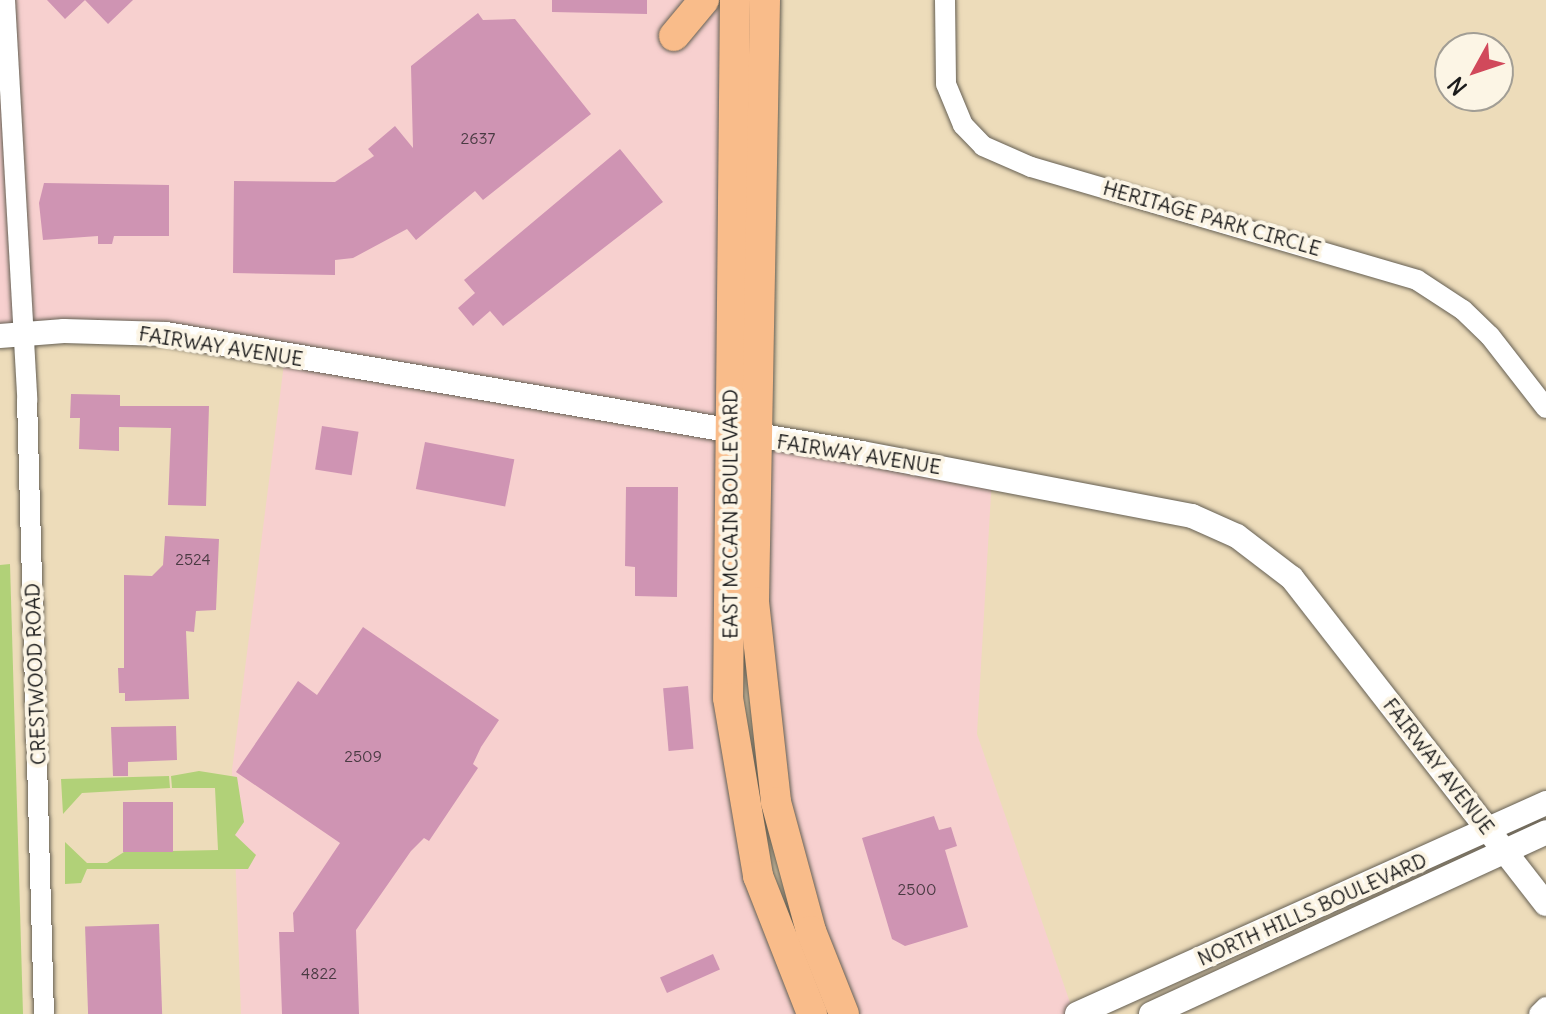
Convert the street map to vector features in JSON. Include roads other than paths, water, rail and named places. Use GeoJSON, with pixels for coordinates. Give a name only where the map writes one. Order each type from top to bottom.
{"type":"FeatureCollection","features":[{"type":"Feature","properties":{"kind":"main road"},"geometry":{"type":"LineString","coordinates":[[674,36],[704,0]]}},
{"type":"Feature","properties":{"kind":"main road","name":"EAST MCCAIN BOULEVARD"},"geometry":{"type":"LineString","coordinates":[[735,0],[744,436],[754,602],[776,802],[807,918],[844,1009]]}},
{"type":"Feature","properties":{"kind":"main road","name":"EAST MCCAIN BOULEVARD"},"geometry":{"type":"LineString","coordinates":[[765,0],[732,745],[758,876],[812,1014]]}},
{"type":"Feature","properties":{"kind":"street","name":"CRESTWOOD ROAD"},"geometry":{"type":"LineString","coordinates":[[5,0],[11,335],[44,1014]]}},
{"type":"Feature","properties":{"kind":"street","name":"HERITAGE PARK CIRCLE"},"geometry":{"type":"LineString","coordinates":[[945,0],[946,84],[963,125],[983,146],[1031,167],[1417,280],[1463,310],[1490,336],[1546,408]]}},
{"type":"Feature","properties":{"kind":"street","name":"FAIRWAY AVENUE"},"geometry":{"type":"LineString","coordinates":[[11,335],[166,334],[1159,507],[1237,536],[1292,578],[1546,904]]}},
{"type":"Feature","properties":{"kind":"street","name":"NORTH HILLS BOULEVARD"},"geometry":{"type":"LineString","coordinates":[[1077,1014],[1546,803]]}},
{"type":"Feature","properties":{"kind":"street","name":"NORTH HILLS BOULEVARD"},"geometry":{"type":"LineString","coordinates":[[1151,1014],[1546,832]]}},
{"type":"Feature","properties":{"kind":"street"},"geometry":{"type":"LineString","coordinates":[[1539,1014],[1546,1007]]}}]}
